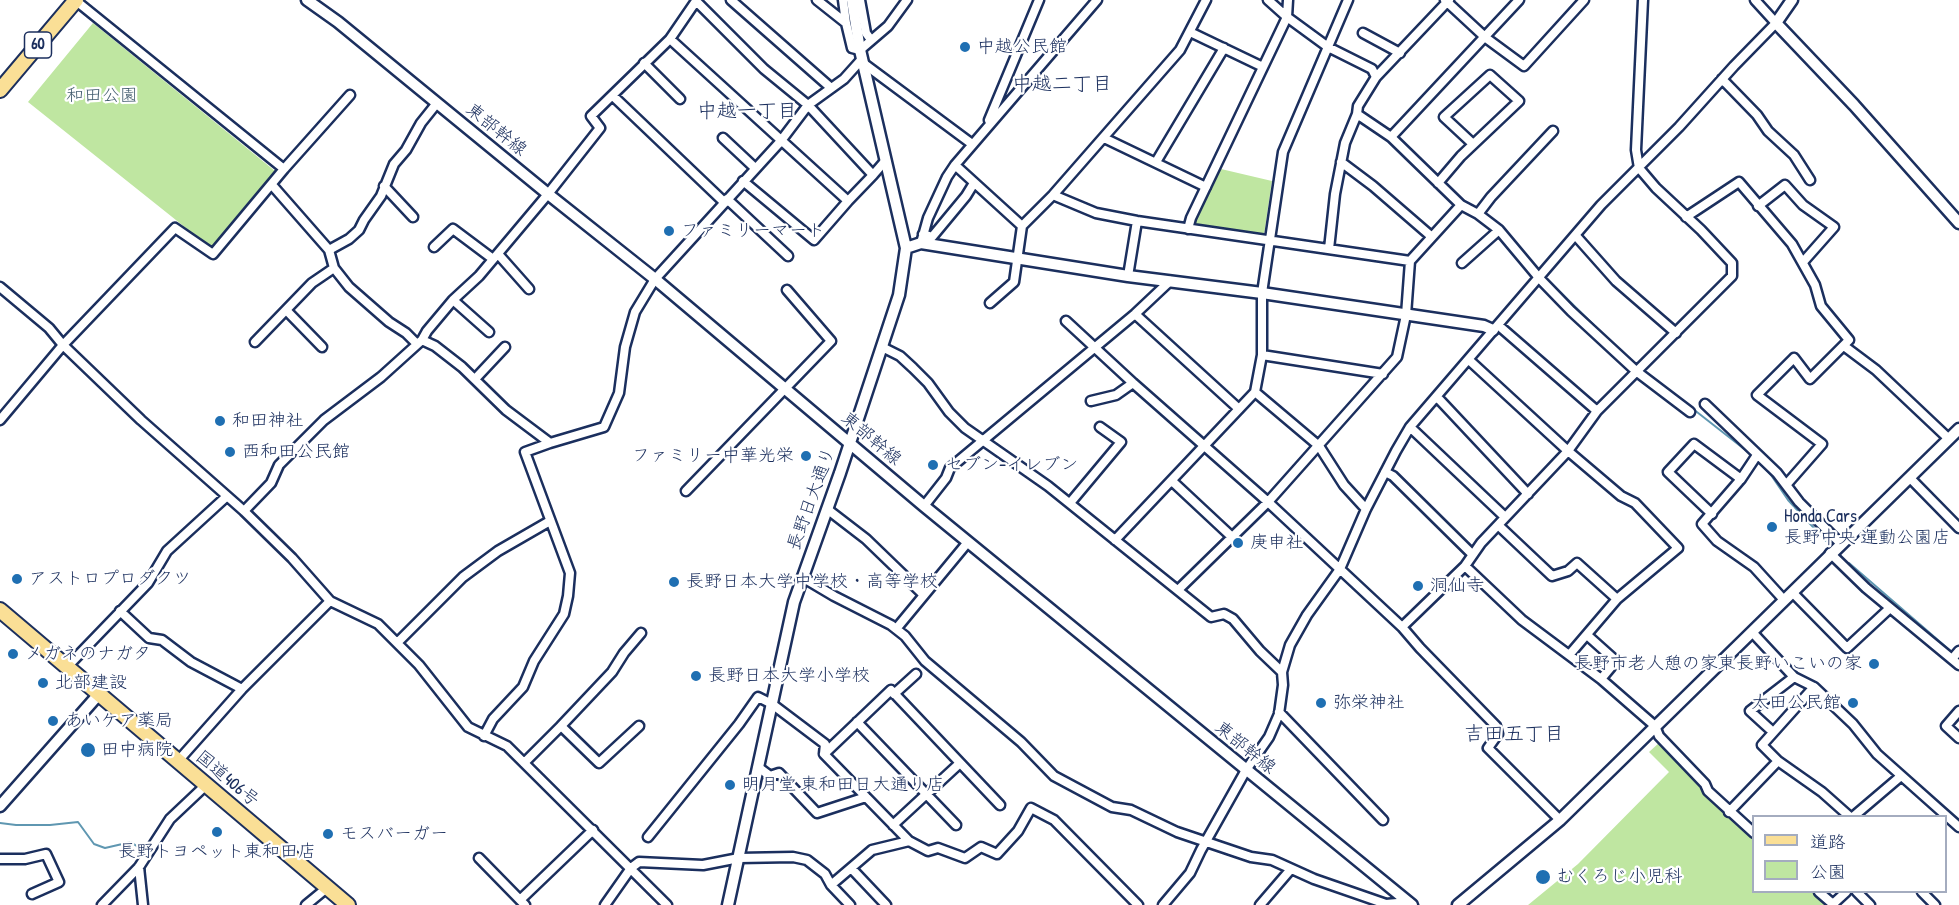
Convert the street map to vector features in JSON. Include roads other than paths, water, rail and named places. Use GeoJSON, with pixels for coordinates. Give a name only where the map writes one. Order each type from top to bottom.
{"type":"FeatureCollection","features":[{"type":"Feature","properties":{"kind":"main road","name":"60"},"geometry":{"type":"LineString","coordinates":[[0,79],[67,0]]}},
{"type":"Feature","properties":{"kind":"main road","name":"60"},"geometry":{"type":"LineString","coordinates":[[0,90],[76,0]]}},
{"type":"Feature","properties":{"kind":"main road","name":"国道406号"},"geometry":{"type":"LineString","coordinates":[[3,617],[67,667],[348,905]]}},
{"type":"Feature","properties":{"kind":"street"},"geometry":{"type":"LineString","coordinates":[[76,0],[284,169]]}},
{"type":"Feature","properties":{"kind":"street","name":"東部幹線"},"geometry":{"type":"LineString","coordinates":[[307,0],[338,22],[655,279],[924,506],[1411,904]]}},
{"type":"Feature","properties":{"kind":"street"},"geometry":{"type":"LineString","coordinates":[[244,512],[271,483],[279,465],[324,420],[381,377],[420,342],[453,300],[479,276],[600,128],[591,116],[670,39],[697,0],[764,69],[808,105],[873,175]]}},
{"type":"Feature","properties":{"kind":"street"},"geometry":{"type":"LineString","coordinates":[[731,0],[830,87]]}},
{"type":"Feature","properties":{"kind":"street"},"geometry":{"type":"LineString","coordinates":[[817,0],[846,23]]}},
{"type":"Feature","properties":{"kind":"street"},"geometry":{"type":"LineString","coordinates":[[843,0],[852,48],[972,144]]}},
{"type":"Feature","properties":{"kind":"street"},"geometry":{"type":"LineString","coordinates":[[852,0],[861,57],[906,248],[922,238],[932,237],[974,183]]}},
{"type":"Feature","properties":{"kind":"street"},"geometry":{"type":"LineString","coordinates":[[860,0],[866,33],[871,40]]}},
{"type":"Feature","properties":{"kind":"street"},"geometry":{"type":"LineString","coordinates":[[484,736],[492,719],[523,687],[534,662],[564,614],[568,596],[570,573],[525,452],[604,427],[619,393],[625,347],[635,312],[655,279],[780,142],[808,105],[844,79],[871,40],[888,26],[907,0]]}},
{"type":"Feature","properties":{"kind":"street"},"geometry":{"type":"LineString","coordinates":[[989,120],[1039,0]]}},
{"type":"Feature","properties":{"kind":"street"},"geometry":{"type":"LineString","coordinates":[[922,238],[928,218],[955,165],[1096,0]]}},
{"type":"Feature","properties":{"kind":"street"},"geometry":{"type":"LineString","coordinates":[[990,303],[1014,282],[1022,226],[1053,195],[1180,50],[1206,0]]}},
{"type":"Feature","properties":{"kind":"street"},"geometry":{"type":"LineString","coordinates":[[1268,0],[1328,47],[1372,69],[1376,77]]}},
{"type":"Feature","properties":{"kind":"street"},"geometry":{"type":"LineString","coordinates":[[1188,229],[1287,17],[1288,0]]}},
{"type":"Feature","properties":{"kind":"street"},"geometry":{"type":"LineString","coordinates":[[1116,540],[1255,392],[1262,355],[1262,293],[1268,241],[1283,152],[1345,12],[1348,0]]}},
{"type":"Feature","properties":{"kind":"street"},"geometry":{"type":"LineString","coordinates":[[1391,137],[1486,38],[1519,0]]}},
{"type":"Feature","properties":{"kind":"street"},"geometry":{"type":"LineString","coordinates":[[1329,249],[1341,162],[1358,106],[1376,77],[1447,1],[1486,38],[1524,66],[1584,0]]}},
{"type":"Feature","properties":{"kind":"street"},"geometry":{"type":"LineString","coordinates":[[1402,627],[1465,566],[1472,554],[1505,517],[1568,451],[1597,411],[1732,276],[1732,263],[1656,188],[1639,168],[1636,150],[1643,0]]}},
{"type":"Feature","properties":{"kind":"street"},"geometry":{"type":"LineString","coordinates":[[1755,0],[1854,105],[1959,223]]}},
{"type":"Feature","properties":{"kind":"street"},"geometry":{"type":"LineString","coordinates":[[1163,905],[1190,873],[1246,771],[1269,737],[1279,712],[1283,685],[1282,672],[1290,645],[1340,569],[1366,509],[1410,428],[1601,205],[1679,127],[1722,78],[1776,23],[1792,0]]}},
{"type":"Feature","properties":{"kind":"street"},"geometry":{"type":"LineString","coordinates":[[1190,32],[1263,67]]}},
{"type":"Feature","properties":{"kind":"street"},"geometry":{"type":"LineString","coordinates":[[1363,33],[1400,53]]}},
{"type":"Feature","properties":{"kind":"street"},"geometry":{"type":"LineString","coordinates":[[670,39],[780,142],[848,201]]}},
{"type":"Feature","properties":{"kind":"street"},"geometry":{"type":"LineString","coordinates":[[1156,162],[1224,48]]}},
{"type":"Feature","properties":{"kind":"street"},"geometry":{"type":"LineString","coordinates":[[644,63],[680,99]]}},
{"type":"Feature","properties":{"kind":"street"},"geometry":{"type":"LineString","coordinates":[[1438,183],[1473,144],[1519,101],[1490,75],[1444,117],[1473,144]]}},
{"type":"Feature","properties":{"kind":"street"},"geometry":{"type":"LineString","coordinates":[[1722,78],[1757,115],[1768,131],[1794,155],[1810,180]]}},
{"type":"Feature","properties":{"kind":"street"},"geometry":{"type":"LineString","coordinates":[[0,420],[63,345],[176,228],[213,254],[350,95]]}},
{"type":"Feature","properties":{"kind":"street"},"geometry":{"type":"LineString","coordinates":[[613,96],[788,256]]}},
{"type":"Feature","properties":{"kind":"street"},"geometry":{"type":"LineString","coordinates":[[329,250],[349,239],[359,230],[363,220],[381,196],[394,164],[437,103]]}},
{"type":"Feature","properties":{"kind":"street"},"geometry":{"type":"LineString","coordinates":[[1357,114],[1391,137],[1461,205],[1500,230],[1539,279],[1570,311],[1690,412]]}},
{"type":"Feature","properties":{"kind":"street"},"geometry":{"type":"LineString","coordinates":[[1478,214],[1553,131]]}},
{"type":"Feature","properties":{"kind":"street"},"geometry":{"type":"LineString","coordinates":[[723,138],[755,168]]}},
{"type":"Feature","properties":{"kind":"street"},"geometry":{"type":"LineString","coordinates":[[1104,138],[1206,187]]}},
{"type":"Feature","properties":{"kind":"street"},"geometry":{"type":"LineString","coordinates":[[743,181],[814,240],[886,160]]}},
{"type":"Feature","properties":{"kind":"street"},"geometry":{"type":"LineString","coordinates":[[1341,162],[1373,186],[1432,237]]}},
{"type":"Feature","properties":{"kind":"street"},"geometry":{"type":"LineString","coordinates":[[955,165],[1022,226]]}},
{"type":"Feature","properties":{"kind":"street"},"geometry":{"type":"LineString","coordinates":[[1686,217],[1739,183],[1787,238],[1815,285],[1821,306],[1849,340],[1810,379],[1794,358],[1758,395],[1822,444],[1786,485]]}},
{"type":"Feature","properties":{"kind":"street"},"geometry":{"type":"LineString","coordinates":[[272,185],[329,250],[334,268],[357,294],[389,322],[420,342],[435,346],[475,379],[506,410],[550,443]]}},
{"type":"Feature","properties":{"kind":"street"},"geometry":{"type":"LineString","coordinates":[[1758,206],[1785,185],[1803,205],[1833,227],[1803,262]]}},
{"type":"Feature","properties":{"kind":"street"},"geometry":{"type":"LineString","coordinates":[[384,186],[412,217]]}},
{"type":"Feature","properties":{"kind":"street"},"geometry":{"type":"LineString","coordinates":[[1053,195],[1096,213],[1137,221],[1410,261]]}},
{"type":"Feature","properties":{"kind":"street"},"geometry":{"type":"LineString","coordinates":[[1178,590],[1268,502],[1397,357],[1406,315],[1410,261],[1461,205]]}},
{"type":"Feature","properties":{"kind":"street"},"geometry":{"type":"LineString","coordinates":[[1128,276],[1137,221]]}},
{"type":"Feature","properties":{"kind":"street"},"geometry":{"type":"LineString","coordinates":[[434,247],[453,229],[495,256],[530,289]]}},
{"type":"Feature","properties":{"kind":"street"},"geometry":{"type":"LineString","coordinates":[[1462,263],[1500,230]]}},
{"type":"Feature","properties":{"kind":"street"},"geometry":{"type":"LineString","coordinates":[[1576,236],[1616,281],[1676,333]]}},
{"type":"Feature","properties":{"kind":"street"},"geometry":{"type":"LineString","coordinates":[[922,238],[1018,258],[1128,276],[1496,327],[1597,411]]}},
{"type":"Feature","properties":{"kind":"street","name":"長野日大通り"},"geometry":{"type":"LineString","coordinates":[[728,905],[788,622],[899,295],[906,248]]}},
{"type":"Feature","properties":{"kind":"street"},"geometry":{"type":"LineString","coordinates":[[255,342],[312,283],[334,268]]}},
{"type":"Feature","properties":{"kind":"street"},"geometry":{"type":"LineString","coordinates":[[924,506],[946,478],[950,468],[1135,314],[1170,281]]}},
{"type":"Feature","properties":{"kind":"street"},"geometry":{"type":"LineString","coordinates":[[0,287],[49,328],[63,345],[141,420],[244,512],[292,558],[330,601],[378,624],[419,665],[468,727],[507,746],[667,905]]}},
{"type":"Feature","properties":{"kind":"street"},"geometry":{"type":"LineString","coordinates":[[686,491],[831,341],[787,290]]}},
{"type":"Feature","properties":{"kind":"street"},"geometry":{"type":"LineString","coordinates":[[453,300],[489,332]]}},
{"type":"Feature","properties":{"kind":"street"},"geometry":{"type":"LineString","coordinates":[[286,310],[322,346]]}},
{"type":"Feature","properties":{"kind":"street"},"geometry":{"type":"LineString","coordinates":[[1135,314],[1239,409]]}},
{"type":"Feature","properties":{"kind":"street"},"geometry":{"type":"LineString","coordinates":[[1066,321],[1268,502],[1402,627],[1496,726],[1498,734],[1488,748],[1560,820]]}},
{"type":"Feature","properties":{"kind":"street"},"geometry":{"type":"LineString","coordinates":[[1844,346],[1876,370],[1949,439]]}},
{"type":"Feature","properties":{"kind":"street"},"geometry":{"type":"LineString","coordinates":[[475,379],[505,347]]}},
{"type":"Feature","properties":{"kind":"street"},"geometry":{"type":"LineString","coordinates":[[882,347],[900,356],[913,368],[965,428],[1070,503],[1211,617],[1224,614],[1233,620],[1282,672]]}},
{"type":"Feature","properties":{"kind":"street"},"geometry":{"type":"LineString","coordinates":[[1262,355],[1383,374]]}},
{"type":"Feature","properties":{"kind":"street"},"geometry":{"type":"LineString","coordinates":[[1469,360],[1568,451],[1621,496],[1635,503],[1678,548],[1617,599],[1570,654]]}},
{"type":"Feature","properties":{"kind":"street"},"geometry":{"type":"LineString","coordinates":[[1090,401],[1116,394],[1133,383]]}},
{"type":"Feature","properties":{"kind":"street"},"geometry":{"type":"LineString","coordinates":[[1255,392],[1319,446],[1344,486],[1366,509]]}},
{"type":"Feature","properties":{"kind":"street"},"geometry":{"type":"LineString","coordinates":[[1437,397],[1528,494]]}},
{"type":"Feature","properties":{"kind":"street"},"geometry":{"type":"LineString","coordinates":[[1705,404],[1841,544]]}},
{"type":"Feature","properties":{"kind":"street"},"geometry":{"type":"LineString","coordinates":[[1070,503],[1121,442],[1100,427]]}},
{"type":"Feature","properties":{"kind":"street"},"geometry":{"type":"LineString","coordinates":[[1410,428],[1505,517]]}},
{"type":"Feature","properties":{"kind":"street"},"geometry":{"type":"LineString","coordinates":[[1458,905],[1560,820],[1959,429]]}},
{"type":"Feature","properties":{"kind":"street"},"geometry":{"type":"LineString","coordinates":[[1712,514],[1668,472],[1694,444],[1741,479]]}},
{"type":"Feature","properties":{"kind":"street"},"geometry":{"type":"LineString","coordinates":[[1757,455],[1741,479],[1702,524],[1717,541],[1754,567],[1847,648],[1890,608]]}},
{"type":"Feature","properties":{"kind":"street"},"geometry":{"type":"LineString","coordinates":[[1385,472],[1393,476],[1472,554]]}},
{"type":"Feature","properties":{"kind":"street"},"geometry":{"type":"LineString","coordinates":[[1911,478],[1959,528]]}},
{"type":"Feature","properties":{"kind":"street"},"geometry":{"type":"LineString","coordinates":[[1172,481],[1233,537]]}},
{"type":"Feature","properties":{"kind":"street"},"geometry":{"type":"LineString","coordinates":[[67,667],[148,583],[167,551],[226,497]]}},
{"type":"Feature","properties":{"kind":"street"},"geometry":{"type":"LineString","coordinates":[[827,509],[866,539],[924,595]]}},
{"type":"Feature","properties":{"kind":"street"},"geometry":{"type":"LineString","coordinates":[[397,643],[463,577],[498,551],[550,521]]}},
{"type":"Feature","properties":{"kind":"street"},"geometry":{"type":"LineString","coordinates":[[1498,525],[1552,576],[1568,571],[1577,563],[1617,599]]}},
{"type":"Feature","properties":{"kind":"street"},"geometry":{"type":"LineString","coordinates":[[896,629],[968,542]]}},
{"type":"Feature","properties":{"kind":"street"},"geometry":{"type":"LineString","coordinates":[[1830,553],[1890,608],[1956,657]]}},
{"type":"Feature","properties":{"kind":"street"},"geometry":{"type":"LineString","coordinates":[[1465,566],[1522,620],[1570,654],[1655,726],[1659,736],[1729,812],[1752,831]]}},
{"type":"Feature","properties":{"kind":"street"},"geometry":{"type":"LineString","coordinates":[[802,577],[905,636],[925,661],[1021,742],[1054,776],[1112,807],[1131,810],[1177,832],[1251,857],[1272,860],[1386,904],[1411,904]]}},
{"type":"Feature","properties":{"kind":"street"},"geometry":{"type":"LineString","coordinates":[[178,761],[242,689],[330,601]]}},
{"type":"Feature","properties":{"kind":"street"},"geometry":{"type":"LineString","coordinates":[[120,611],[149,638],[162,640],[191,662],[242,689]]}},
{"type":"Feature","properties":{"kind":"street"},"geometry":{"type":"LineString","coordinates":[[1752,632],[1794,677],[1815,687],[1853,724],[1877,754],[1945,815]]}},
{"type":"Feature","properties":{"kind":"street"},"geometry":{"type":"LineString","coordinates":[[524,763],[612,672],[641,633]]}},
{"type":"Feature","properties":{"kind":"street"},"geometry":{"type":"LineString","coordinates":[[1587,635],[1616,661],[1601,679]]}},
{"type":"Feature","properties":{"kind":"street"},"geometry":{"type":"LineString","coordinates":[[894,694],[916,674]]}},
{"type":"Feature","properties":{"kind":"street"},"geometry":{"type":"LineString","coordinates":[[1773,732],[1750,711],[1794,677]]}},
{"type":"Feature","properties":{"kind":"street"},"geometry":{"type":"LineString","coordinates":[[1815,687],[1762,745],[1778,761],[1851,815]]}},
{"type":"Feature","properties":{"kind":"street"},"geometry":{"type":"LineString","coordinates":[[824,754],[891,690],[999,805]]}},
{"type":"Feature","properties":{"kind":"street"},"geometry":{"type":"LineString","coordinates":[[0,806],[99,694]]}},
{"type":"Feature","properties":{"kind":"street"},"geometry":{"type":"LineString","coordinates":[[648,837],[758,697],[772,704],[825,744],[824,754]]}},
{"type":"Feature","properties":{"kind":"street"},"geometry":{"type":"LineString","coordinates":[[1959,711],[1946,726],[1959,738]]}},
{"type":"Feature","properties":{"kind":"street"},"geometry":{"type":"LineString","coordinates":[[1279,712],[1383,820]]}},
{"type":"Feature","properties":{"kind":"street"},"geometry":{"type":"LineString","coordinates":[[857,722],[956,825]]}},
{"type":"Feature","properties":{"kind":"street"},"geometry":{"type":"LineString","coordinates":[[561,726],[599,763],[639,726]]}},
{"type":"Feature","properties":{"kind":"street"},"geometry":{"type":"LineString","coordinates":[[824,754],[909,841],[928,851],[938,848],[965,858],[981,847],[997,854],[1018,831],[1031,808],[1054,820],[1138,905]]}},
{"type":"Feature","properties":{"kind":"street"},"geometry":{"type":"LineString","coordinates":[[1729,812],[1778,761]]}},
{"type":"Feature","properties":{"kind":"street"},"geometry":{"type":"LineString","coordinates":[[893,825],[960,763]]}},
{"type":"Feature","properties":{"kind":"street"},"geometry":{"type":"LineString","coordinates":[[758,767],[770,776],[779,773],[817,813],[866,797]]}},
{"type":"Feature","properties":{"kind":"street"},"geometry":{"type":"LineString","coordinates":[[1853,815],[1901,776]]}},
{"type":"Feature","properties":{"kind":"street"},"geometry":{"type":"LineString","coordinates":[[102,905],[139,867],[170,819],[206,785]]}},
{"type":"Feature","properties":{"kind":"street"},"geometry":{"type":"LineString","coordinates":[[1947,816],[1959,827]]}},
{"type":"Feature","properties":{"kind":"street"},"geometry":{"type":"LineString","coordinates":[[479,858],[522,903],[593,830]]}},
{"type":"Feature","properties":{"kind":"street"},"geometry":{"type":"LineString","coordinates":[[831,885],[872,850],[909,841]]}},
{"type":"Feature","properties":{"kind":"street"},"geometry":{"type":"LineString","coordinates":[[0,859],[25,859],[45,854],[59,882],[32,894]]}},
{"type":"Feature","properties":{"kind":"street"},"geometry":{"type":"LineString","coordinates":[[605,905],[631,868],[639,862],[703,865],[739,858],[793,857],[807,860],[825,874],[831,885],[850,905]]}},
{"type":"Feature","properties":{"kind":"street"},"geometry":{"type":"LineString","coordinates":[[139,867],[143,905]]}},
{"type":"Feature","properties":{"kind":"street"},"geometry":{"type":"LineString","coordinates":[[851,868],[886,905]]}},
{"type":"Feature","properties":{"kind":"street"},"geometry":{"type":"LineString","coordinates":[[1260,905],[1291,869]]}},
{"type":"Feature","properties":{"kind":"street"},"geometry":{"type":"LineString","coordinates":[[306,905],[328,887]]}},
{"type":"Feature","properties":{"kind":"street"},"geometry":{"type":"LineString","coordinates":[[1821,893],[1833,904]]}},
{"type":"Feature","properties":{"kind":"street"},"geometry":{"type":"LineString","coordinates":[[1859,893],[1870,905]]}},
{"type":"Feature","properties":{"kind":"street"},"geometry":{"type":"LineString","coordinates":[[1924,893],[1935,905]]}},
{"type":"Feature","properties":{"kind":"waterway"},"geometry":{"type":"LineString","coordinates":[[1548,280],[1615,346]]}},
{"type":"Feature","properties":{"kind":"waterway"},"geometry":{"type":"LineString","coordinates":[[1619,350],[1637,366]]}},
{"type":"Feature","properties":{"kind":"waterway"},"geometry":{"type":"LineString","coordinates":[[1642,369],[1748,452]]}},
{"type":"Feature","properties":{"kind":"waterway"},"geometry":{"type":"LineString","coordinates":[[1758,461],[1788,500],[1826,541]]}},
{"type":"Feature","properties":{"kind":"waterway"},"geometry":{"type":"LineString","coordinates":[[1849,563],[1953,653]]}},
{"type":"Feature","properties":{"kind":"waterway"},"geometry":{"type":"LineString","coordinates":[[0,823],[50,825],[78,822],[94,844],[105,848],[131,842],[138,847],[141,855]]}},
{"type":"Feature","properties":{"kind":"waterway"},"geometry":{"type":"LineString","coordinates":[[145,863],[145,890]]}},
{"type":"Feature","properties":{"kind":"place","name":"中越公民館"},"geometry":{"type":"Point","coordinates":[965,47]}},
{"type":"Feature","properties":{"kind":"place","name":"ファミリーマート"},"geometry":{"type":"Point","coordinates":[669,231]}},
{"type":"Feature","properties":{"kind":"place","name":"和田神社"},"geometry":{"type":"Point","coordinates":[220,421]}},
{"type":"Feature","properties":{"kind":"place","name":"西和田公民館"},"geometry":{"type":"Point","coordinates":[230,452]}},
{"type":"Feature","properties":{"kind":"place","name":"ファミリー中華光栄"},"geometry":{"type":"Point","coordinates":[806,456]}},
{"type":"Feature","properties":{"kind":"place","name":"セブン-イレブン"},"geometry":{"type":"Point","coordinates":[933,465]}},
{"type":"Feature","properties":{"kind":"place","name":"Honda Cars 長野中央 運動公園店"},"geometry":{"type":"Point","coordinates":[1772,527]}},
{"type":"Feature","properties":{"kind":"place","name":"庚申社"},"geometry":{"type":"Point","coordinates":[1238,543]}},
{"type":"Feature","properties":{"kind":"place","name":"アストロプロダクツ"},"geometry":{"type":"Point","coordinates":[17,579]}},
{"type":"Feature","properties":{"kind":"place","name":"長野日本大学中学校・高等学校"},"geometry":{"type":"Point","coordinates":[674,582]}},
{"type":"Feature","properties":{"kind":"place","name":"洞仙寺"},"geometry":{"type":"Point","coordinates":[1418,586]}},
{"type":"Feature","properties":{"kind":"place","name":"メガネのナガタ"},"geometry":{"type":"Point","coordinates":[13,654]}},
{"type":"Feature","properties":{"kind":"place","name":"長野市老人憩の家東長野いこいの家"},"geometry":{"type":"Point","coordinates":[1874,664]}},
{"type":"Feature","properties":{"kind":"place","name":"長野日本大学小学校"},"geometry":{"type":"Point","coordinates":[696,676]}},
{"type":"Feature","properties":{"kind":"place","name":"北部建設"},"geometry":{"type":"Point","coordinates":[43,683]}},
{"type":"Feature","properties":{"kind":"place","name":"弥栄神社"},"geometry":{"type":"Point","coordinates":[1321,703]}},
{"type":"Feature","properties":{"kind":"place","name":"太田公民館"},"geometry":{"type":"Point","coordinates":[1853,703]}},
{"type":"Feature","properties":{"kind":"place","name":"あいケア薬局"},"geometry":{"type":"Point","coordinates":[53,721]}},
{"type":"Feature","properties":{"kind":"place","name":"田中病院"},"geometry":{"type":"Point","coordinates":[88,750]}},
{"type":"Feature","properties":{"kind":"place","name":"明月堂 東和田日大通り店"},"geometry":{"type":"Point","coordinates":[730,785]}},
{"type":"Feature","properties":{"kind":"place","name":"長野トヨペット東和田店"},"geometry":{"type":"Point","coordinates":[217,832]}},
{"type":"Feature","properties":{"kind":"place","name":"モスバーガー"},"geometry":{"type":"Point","coordinates":[328,834]}},
{"type":"Feature","properties":{"kind":"place","name":"むくろじ小児科"},"geometry":{"type":"Point","coordinates":[1543,877]}},
{"type":"Feature","properties":{"kind":"district","name":"中越二丁目"},"geometry":{"type":"Point","coordinates":[1062,85]}},
{"type":"Feature","properties":{"kind":"district","name":"中越一丁目"},"geometry":{"type":"Point","coordinates":[747,112]}},
{"type":"Feature","properties":{"kind":"district","name":"吉田五丁目"},"geometry":{"type":"Point","coordinates":[1514,735]}},
{"type":"Feature","properties":{"kind":"park label","name":"和田公園"},"geometry":{"type":"Point","coordinates":[102,96]}}]}
